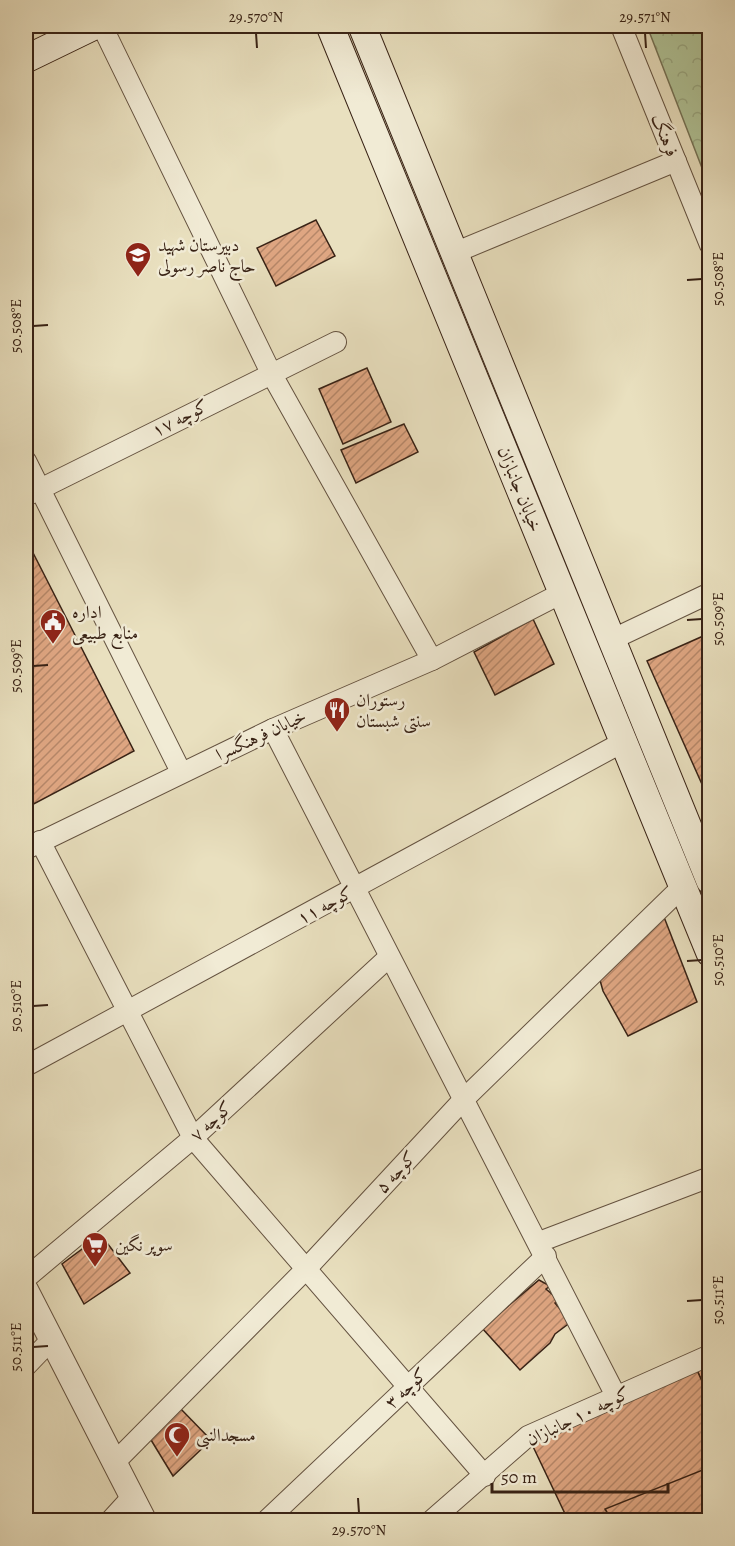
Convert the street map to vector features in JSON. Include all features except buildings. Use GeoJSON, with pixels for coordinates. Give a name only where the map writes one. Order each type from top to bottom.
{"type":"FeatureCollection","features":[{"type":"Feature","properties":{"kind":"main road"},"geometry":{"type":"LineString","coordinates":[[26,59],[94,26]]}},
{"type":"Feature","properties":{"kind":"main road","name":"خیابان جانبازان"},"geometry":{"type":"LineString","coordinates":[[330,26],[710,953]]}},
{"type":"Feature","properties":{"kind":"main road","name":"خیابان جانبازان"},"geometry":{"type":"LineString","coordinates":[[362,26],[710,881]]}},
{"type":"Feature","properties":{"kind":"main road"},"geometry":{"type":"LineString","coordinates":[[476,382],[502,372]]}},
{"type":"Feature","properties":{"kind":"street"},"geometry":{"type":"LineString","coordinates":[[102,26],[271,373],[432,660]]}},
{"type":"Feature","properties":{"kind":"street","name":"فرهنگ"},"geometry":{"type":"LineString","coordinates":[[621,26],[710,244]]}},
{"type":"Feature","properties":{"kind":"street"},"geometry":{"type":"LineString","coordinates":[[454,253],[676,161]]}},
{"type":"Feature","properties":{"kind":"street","name":"کوچه ۱۷"},"geometry":{"type":"LineString","coordinates":[[32,492],[336,342]]}},
{"type":"Feature","properties":{"kind":"street"},"geometry":{"type":"LineString","coordinates":[[26,460],[32,492],[181,772]]}},
{"type":"Feature","properties":{"kind":"street","name":"خیابان فرهنگسرا"},"geometry":{"type":"LineString","coordinates":[[33,845],[273,729],[432,660],[562,593]]}},
{"type":"Feature","properties":{"kind":"street"},"geometry":{"type":"LineString","coordinates":[[611,640],[710,593]]}},
{"type":"Feature","properties":{"kind":"street"},"geometry":{"type":"LineString","coordinates":[[273,729],[616,1396]]}},
{"type":"Feature","properties":{"kind":"street","name":"کوچه ۱۱"},"geometry":{"type":"LineString","coordinates":[[26,1066],[623,742]]}},
{"type":"Feature","properties":{"kind":"street"},"geometry":{"type":"LineString","coordinates":[[33,845],[128,1011],[194,1138],[485,1476]]}},
{"type":"Feature","properties":{"kind":"street","name":"کوچه ۵"},"geometry":{"type":"LineString","coordinates":[[114,1462],[307,1268],[464,1099],[682,887]]}},
{"type":"Feature","properties":{"kind":"street","name":"کوچه ۷"},"geometry":{"type":"LineString","coordinates":[[26,1278],[194,1138],[389,957]]}},
{"type":"Feature","properties":{"kind":"street"},"geometry":{"type":"LineString","coordinates":[[542,1249],[710,1177]]}},
{"type":"Feature","properties":{"kind":"street","name":"کوچه ۳"},"geometry":{"type":"LineString","coordinates":[[267,1521],[408,1386],[542,1249]]}},
{"type":"Feature","properties":{"kind":"street"},"geometry":{"type":"LineString","coordinates":[[26,1290],[144,1521]]}},
{"type":"Feature","properties":{"kind":"street"},"geometry":{"type":"LineString","coordinates":[[26,1366],[51,1340]]}},
{"type":"Feature","properties":{"kind":"street","name":"کوچه ۱۰ جانبازان"},"geometry":{"type":"LineString","coordinates":[[432,1521],[528,1436],[710,1355]]}},
{"type":"Feature","properties":{"kind":"street"},"geometry":{"type":"LineString","coordinates":[[111,1521],[132,1497]]}},
{"type":"Feature","properties":{"kind":"green space"},"geometry":{"type":"Polygon","coordinates":[[[647,26],[709,26],[709,186],[647,26]]]}},
{"type":"Feature","properties":{"kind":"place","name":"دبیرستان شهید حاج ناصر رسولی"},"geometry":{"type":"Point","coordinates":[138,278]}},
{"type":"Feature","properties":{"kind":"place","name":"اداره منابع طبیعی"},"geometry":{"type":"Point","coordinates":[53,645]}},
{"type":"Feature","properties":{"kind":"place","name":"رستوران سنتی شبستان"},"geometry":{"type":"Point","coordinates":[337,733]}},
{"type":"Feature","properties":{"kind":"place","name":"سوپر نگین"},"geometry":{"type":"Point","coordinates":[95,1268]}},
{"type":"Feature","properties":{"kind":"place","name":"مسجدالنبی"},"geometry":{"type":"Point","coordinates":[177,1458]}}]}
